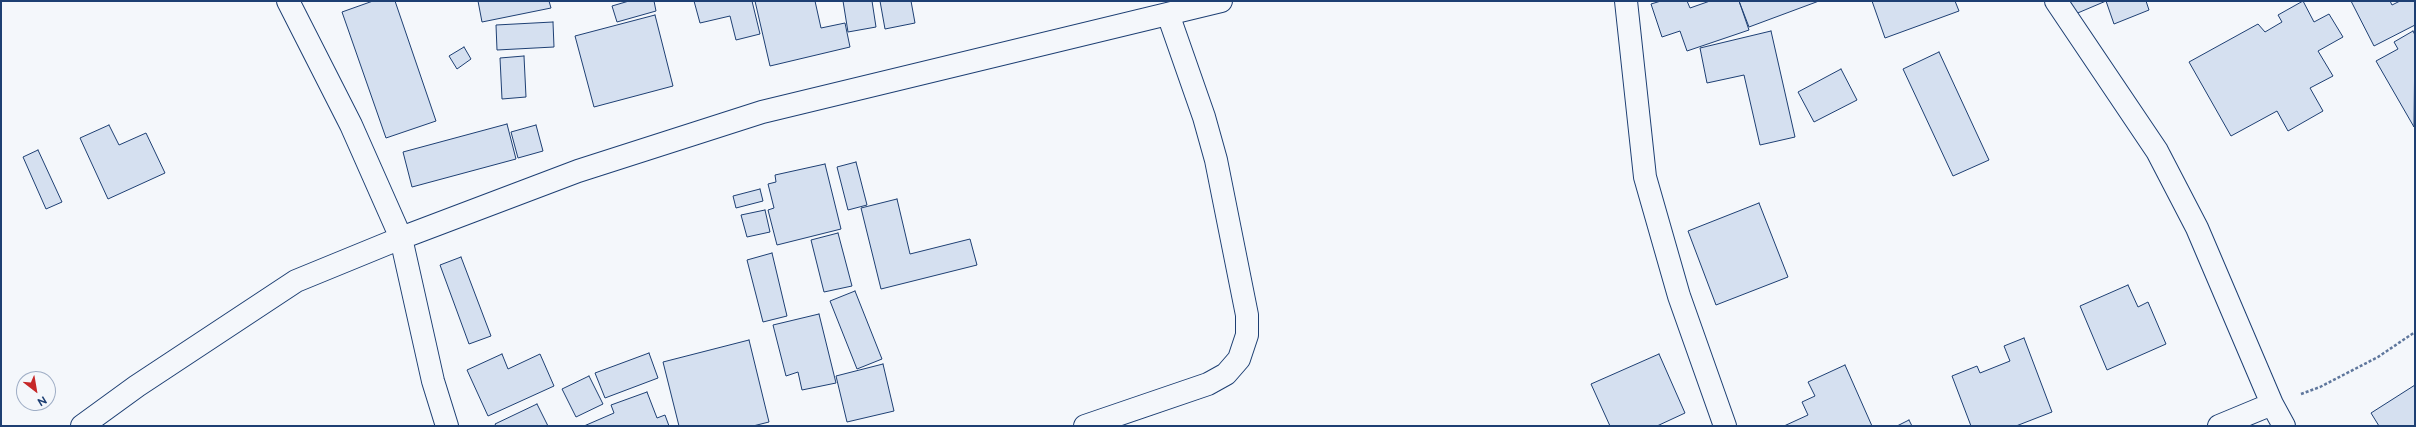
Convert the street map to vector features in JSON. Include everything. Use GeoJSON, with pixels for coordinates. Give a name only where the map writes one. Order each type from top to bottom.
{"type":"FeatureCollection","features":[{"type":"Feature","properties":{"kind":"street"},"geometry":{"type":"LineString","coordinates":[[288,1],[351,124],[401,238],[433,381],[447,426]]}},
{"type":"Feature","properties":{"kind":"street"},"geometry":{"type":"LineString","coordinates":[[82,426],[137,386],[296,281],[401,238],[578,171],[762,112],[1168,14],[1197,4],[1221,1]]}},
{"type":"Feature","properties":{"kind":"street"},"geometry":{"type":"LineString","coordinates":[[1626,1],[1645,177],[1679,296],[1725,426]]}},
{"type":"Feature","properties":{"kind":"street"},"geometry":{"type":"LineString","coordinates":[[2056,1],[2157,151],[2198,228],[2272,404],[2284,426]]}},
{"type":"Feature","properties":{"kind":"street"},"geometry":{"type":"LineString","coordinates":[[1090,425],[1208,384],[1226,374],[1239,359],[1247,335],[1247,315],[1216,160],[1204,117],[1168,14]]}},
{"type":"Feature","properties":{"kind":"street"},"geometry":{"type":"LineString","coordinates":[[2219,426],[2272,404]]}},
{"type":"Feature","properties":{"kind":"path"},"geometry":{"type":"LineString","coordinates":[[2272,404],[2320,387],[2378,357],[2415,332]]}},
{"type":"Feature","properties":{"kind":"building"},"geometry":{"type":"Polygon","coordinates":[[[373,1],[395,1],[436,121],[386,138],[342,12],[373,1]]]}},
{"type":"Feature","properties":{"kind":"building"},"geometry":{"type":"Polygon","coordinates":[[[478,1],[549,1],[551,8],[482,22],[478,1]]]}},
{"type":"Feature","properties":{"kind":"building"},"geometry":{"type":"Polygon","coordinates":[[[629,1],[654,1],[656,11],[617,22],[612,6],[629,1]]]}},
{"type":"Feature","properties":{"kind":"building"},"geometry":{"type":"Polygon","coordinates":[[[694,1],[752,1],[760,34],[736,40],[730,16],[700,23],[694,1]]]}},
{"type":"Feature","properties":{"kind":"building"},"geometry":{"type":"Polygon","coordinates":[[[755,1],[815,1],[821,28],[845,23],[850,47],[770,66],[755,1]]]}},
{"type":"Feature","properties":{"kind":"building"},"geometry":{"type":"Polygon","coordinates":[[[843,1],[872,1],[876,27],[848,32],[843,1]]]}},
{"type":"Feature","properties":{"kind":"building"},"geometry":{"type":"Polygon","coordinates":[[[880,1],[911,1],[915,23],[885,29],[880,1]]]}},
{"type":"Feature","properties":{"kind":"building"},"geometry":{"type":"Polygon","coordinates":[[[1661,1],[1687,1],[1690,8],[1710,1],[1739,1],[1749,30],[1687,51],[1680,31],[1662,37],[1651,4],[1661,1]]]}},
{"type":"Feature","properties":{"kind":"building"},"geometry":{"type":"Polygon","coordinates":[[[1739,1],[1819,1],[1749,27],[1739,1]]]}},
{"type":"Feature","properties":{"kind":"building"},"geometry":{"type":"Polygon","coordinates":[[[1872,1],[1955,1],[1959,11],[1885,38],[1872,1]]]}},
{"type":"Feature","properties":{"kind":"building"},"geometry":{"type":"Polygon","coordinates":[[[2068,1],[2106,1],[2073,15],[2068,1]]]}},
{"type":"Feature","properties":{"kind":"building"},"geometry":{"type":"Polygon","coordinates":[[[2106,1],[2146,1],[2149,10],[2114,24],[2106,1]]]}},
{"type":"Feature","properties":{"kind":"building"},"geometry":{"type":"Polygon","coordinates":[[[2303,1],[2314,22],[2329,14],[2343,37],[2318,51],[2333,76],[2310,88],[2323,111],[2288,131],[2277,111],[2231,136],[2189,62],[2258,24],[2265,32],[2282,22],[2278,15],[2303,1]]]}},
{"type":"Feature","properties":{"kind":"building"},"geometry":{"type":"Polygon","coordinates":[[[2351,1],[2390,1],[2392,5],[2400,1],[2415,1],[2415,25],[2374,46],[2351,1]]]}},
{"type":"Feature","properties":{"kind":"building"},"geometry":{"type":"Polygon","coordinates":[[[655,15],[673,86],[594,107],[575,36],[655,15]]]}},
{"type":"Feature","properties":{"kind":"building"},"geometry":{"type":"Polygon","coordinates":[[[553,22],[554,47],[497,50],[496,25],[553,22]]]}},
{"type":"Feature","properties":{"kind":"building"},"geometry":{"type":"Polygon","coordinates":[[[1771,31],[1795,137],[1760,145],[1744,75],[1707,83],[1700,48],[1771,31]]]}},
{"type":"Feature","properties":{"kind":"building"},"geometry":{"type":"Polygon","coordinates":[[[2413,31],[2415,35],[2414,127],[2376,61],[2398,49],[2394,42],[2413,31]]]}},
{"type":"Feature","properties":{"kind":"building"},"geometry":{"type":"Polygon","coordinates":[[[464,47],[471,59],[457,69],[449,56],[464,47]]]}},
{"type":"Feature","properties":{"kind":"building"},"geometry":{"type":"Polygon","coordinates":[[[1939,52],[1989,160],[1953,176],[1903,69],[1939,52]]]}},
{"type":"Feature","properties":{"kind":"building"},"geometry":{"type":"Polygon","coordinates":[[[524,56],[526,97],[502,99],[500,58],[524,56]]]}},
{"type":"Feature","properties":{"kind":"building"},"geometry":{"type":"Polygon","coordinates":[[[1841,69],[1857,100],[1814,122],[1798,92],[1841,69]]]}},
{"type":"Feature","properties":{"kind":"building"},"geometry":{"type":"Polygon","coordinates":[[[507,124],[516,159],[412,187],[403,152],[507,124]]]}},
{"type":"Feature","properties":{"kind":"building"},"geometry":{"type":"Polygon","coordinates":[[[109,125],[119,145],[146,133],[165,173],[108,199],[80,138],[109,125]]]}},
{"type":"Feature","properties":{"kind":"building"},"geometry":{"type":"Polygon","coordinates":[[[536,125],[543,151],[518,158],[511,132],[536,125]]]}},
{"type":"Feature","properties":{"kind":"building"},"geometry":{"type":"Polygon","coordinates":[[[38,150],[62,202],[46,209],[23,157],[38,150]]]}},
{"type":"Feature","properties":{"kind":"building"},"geometry":{"type":"Polygon","coordinates":[[[856,162],[867,205],[848,210],[837,167],[856,162]]]}},
{"type":"Feature","properties":{"kind":"building"},"geometry":{"type":"Polygon","coordinates":[[[825,164],[841,229],[777,245],[768,210],[774,208],[768,184],[776,182],[775,175],[825,164]]]}},
{"type":"Feature","properties":{"kind":"building"},"geometry":{"type":"Polygon","coordinates":[[[760,189],[763,201],[736,208],[733,196],[760,189]]]}},
{"type":"Feature","properties":{"kind":"building"},"geometry":{"type":"Polygon","coordinates":[[[897,199],[910,254],[970,239],[977,265],[881,289],[861,208],[897,199]]]}},
{"type":"Feature","properties":{"kind":"building"},"geometry":{"type":"Polygon","coordinates":[[[1759,203],[1788,277],[1716,305],[1688,231],[1759,203]]]}},
{"type":"Feature","properties":{"kind":"building"},"geometry":{"type":"Polygon","coordinates":[[[765,210],[770,232],[747,237],[741,215],[765,210]]]}},
{"type":"Feature","properties":{"kind":"building"},"geometry":{"type":"Polygon","coordinates":[[[838,233],[852,286],[824,292],[811,240],[838,233]]]}},
{"type":"Feature","properties":{"kind":"building"},"geometry":{"type":"Polygon","coordinates":[[[772,253],[787,316],[763,322],[747,260],[772,253]]]}},
{"type":"Feature","properties":{"kind":"building"},"geometry":{"type":"Polygon","coordinates":[[[461,257],[491,336],[469,344],[440,265],[461,257]]]}},
{"type":"Feature","properties":{"kind":"building"},"geometry":{"type":"Polygon","coordinates":[[[2128,285],[2138,307],[2148,302],[2166,344],[2107,370],[2080,306],[2128,285]]]}},
{"type":"Feature","properties":{"kind":"building"},"geometry":{"type":"Polygon","coordinates":[[[855,291],[882,359],[857,369],[830,301],[855,291]]]}},
{"type":"Feature","properties":{"kind":"building"},"geometry":{"type":"Polygon","coordinates":[[[819,314],[836,383],[802,390],[798,372],[786,376],[773,325],[819,314]]]}},
{"type":"Feature","properties":{"kind":"building"},"geometry":{"type":"Polygon","coordinates":[[[2024,338],[2052,412],[2016,426],[1971,426],[1952,376],[1977,366],[1980,373],[2010,361],[2004,346],[2024,338]]]}},
{"type":"Feature","properties":{"kind":"building"},"geometry":{"type":"Polygon","coordinates":[[[749,340],[769,422],[753,426],[679,426],[663,362],[749,340]]]}},
{"type":"Feature","properties":{"kind":"building"},"geometry":{"type":"Polygon","coordinates":[[[649,353],[658,378],[605,398],[595,373],[649,353]]]}},
{"type":"Feature","properties":{"kind":"building"},"geometry":{"type":"Polygon","coordinates":[[[502,354],[508,369],[540,354],[554,386],[488,416],[467,370],[502,354]]]}},
{"type":"Feature","properties":{"kind":"building"},"geometry":{"type":"Polygon","coordinates":[[[1659,354],[1685,413],[1657,426],[1610,426],[1591,384],[1659,354]]]}},
{"type":"Feature","properties":{"kind":"building"},"geometry":{"type":"Polygon","coordinates":[[[883,364],[894,411],[847,422],[836,376],[883,364]]]}},
{"type":"Feature","properties":{"kind":"building"},"geometry":{"type":"Polygon","coordinates":[[[1845,365],[1872,426],[1784,426],[1808,415],[1802,402],[1815,396],[1808,382],[1845,365]]]}},
{"type":"Feature","properties":{"kind":"building"},"geometry":{"type":"Polygon","coordinates":[[[589,376],[603,404],[576,417],[562,389],[589,376]]]}},
{"type":"Feature","properties":{"kind":"building"},"geometry":{"type":"Polygon","coordinates":[[[2415,385],[2415,426],[2379,426],[2371,413],[2415,385]]]}},
{"type":"Feature","properties":{"kind":"building"},"geometry":{"type":"Polygon","coordinates":[[[647,392],[657,418],[665,415],[669,426],[584,426],[614,413],[611,405],[647,392]]]}},
{"type":"Feature","properties":{"kind":"building"},"geometry":{"type":"Polygon","coordinates":[[[537,404],[548,426],[496,426],[495,424],[537,404]]]}},
{"type":"Feature","properties":{"kind":"building"},"geometry":{"type":"Polygon","coordinates":[[[1909,420],[1912,426],[1897,426],[1909,420]]]}}]}
